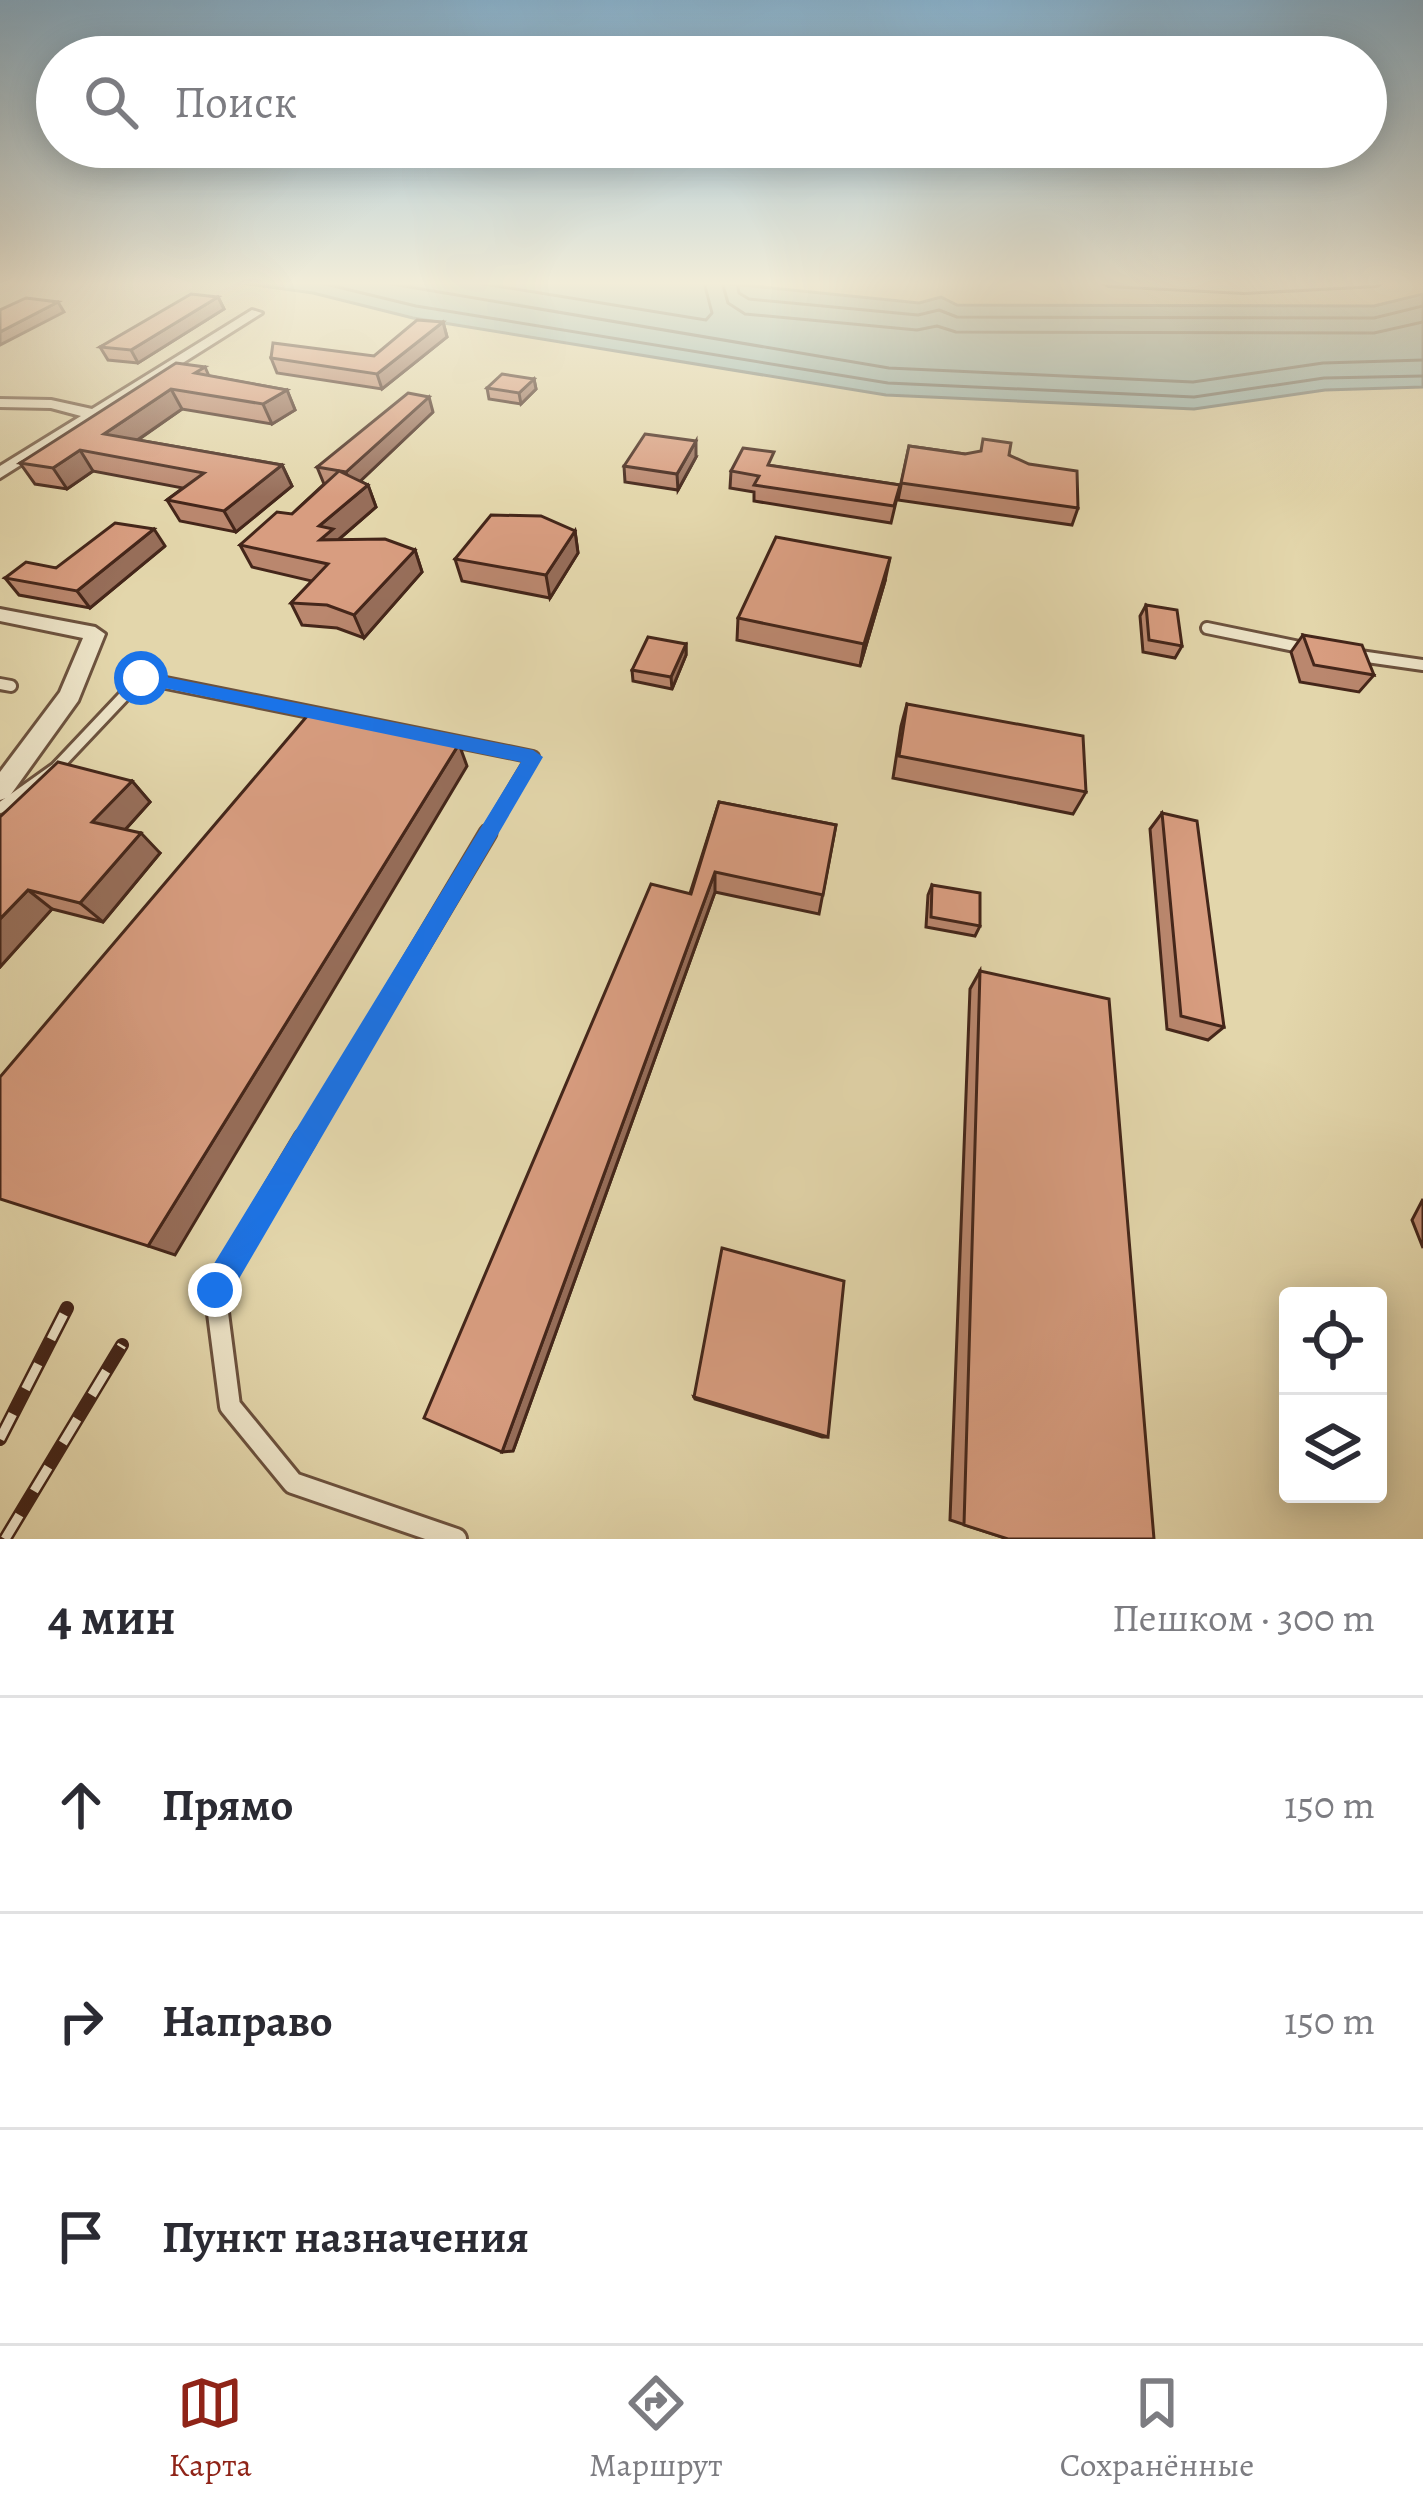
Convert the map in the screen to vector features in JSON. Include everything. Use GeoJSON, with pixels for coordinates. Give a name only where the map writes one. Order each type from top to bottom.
{"type":"FeatureCollection","features":[{"type":"Feature","properties":{"kind":"street"},"geometry":{"type":"LineString","coordinates":[[0,473],[191,354]]}},
{"type":"Feature","properties":{"kind":"street"},"geometry":{"type":"LineString","coordinates":[[0,403],[51,404],[94,414]]}},
{"type":"Feature","properties":{"kind":"street"},"geometry":{"type":"LineString","coordinates":[[0,615],[95,634],[70,695],[0,790]]}},
{"type":"Feature","properties":{"kind":"lane"},"geometry":{"type":"LineString","coordinates":[[1207,628],[1326,651]]}},
{"type":"Feature","properties":{"kind":"lane"},"geometry":{"type":"LineString","coordinates":[[1345,654],[1423,665]]}},
{"type":"Feature","properties":{"kind":"lane"},"geometry":{"type":"LineString","coordinates":[[0,808],[56,768],[141,678],[533,757],[215,1290],[230,1406],[293,1483],[456,1539]]}},
{"type":"Feature","properties":{"kind":"water"},"geometry":{"type":"Polygon","coordinates":[[[633,354],[1423,354],[1423,387],[1325,390],[1194,409],[886,395],[633,354]]]}},
{"type":"Feature","properties":{"kind":"building"},"geometry":{"type":"Polygon","coordinates":[[[272,354],[403,354],[377,374],[271,358],[272,354]]]}},
{"type":"Feature","properties":{"kind":"building"},"geometry":{"type":"Polygon","coordinates":[[[176,363],[205,367],[195,373],[287,390],[263,404],[171,389],[104,434],[282,465],[224,511],[167,500],[204,473],[80,450],[53,468],[20,463],[176,363]]]}},
{"type":"Feature","properties":{"kind":"building"},"geometry":{"type":"Polygon","coordinates":[[[502,374],[534,379],[519,393],[487,388],[502,374]]]}},
{"type":"Feature","properties":{"kind":"building"},"geometry":{"type":"Polygon","coordinates":[[[408,393],[429,397],[346,472],[317,467],[408,393]]]}},
{"type":"Feature","properties":{"kind":"building"},"geometry":{"type":"Polygon","coordinates":[[[645,434],[696,441],[677,474],[624,466],[645,434]]]}},
{"type":"Feature","properties":{"kind":"building"},"geometry":{"type":"Polygon","coordinates":[[[983,439],[1011,443],[1009,455],[1029,464],[1077,471],[1078,508],[901,483],[909,446],[965,454],[981,451],[983,439]]]}},
{"type":"Feature","properties":{"kind":"building"},"geometry":{"type":"Polygon","coordinates":[[[743,448],[774,452],[768,465],[900,485],[894,506],[754,485],[759,476],[731,471],[743,448]]]}},
{"type":"Feature","properties":{"kind":"building"},"geometry":{"type":"Polygon","coordinates":[[[339,471],[368,485],[319,526],[333,529],[320,540],[385,539],[415,550],[354,615],[327,605],[291,603],[328,564],[240,545],[277,512],[292,514],[339,471]]]}},
{"type":"Feature","properties":{"kind":"building"},"geometry":{"type":"Polygon","coordinates":[[[491,515],[541,516],[575,531],[546,575],[455,559],[491,515]]]}},
{"type":"Feature","properties":{"kind":"building"},"geometry":{"type":"Polygon","coordinates":[[[115,523],[154,529],[77,591],[5,578],[26,562],[56,568],[115,523]]]}},
{"type":"Feature","properties":{"kind":"building"},"geometry":{"type":"Polygon","coordinates":[[[776,537],[890,558],[864,644],[738,618],[776,537]]]}},
{"type":"Feature","properties":{"kind":"building"},"geometry":{"type":"Polygon","coordinates":[[[1146,605],[1177,610],[1182,646],[1149,640],[1146,605]]]}},
{"type":"Feature","properties":{"kind":"building"},"geometry":{"type":"Polygon","coordinates":[[[1303,635],[1362,645],[1374,675],[1314,665],[1303,635]]]}},
{"type":"Feature","properties":{"kind":"building"},"geometry":{"type":"Polygon","coordinates":[[[648,637],[686,644],[671,677],[632,670],[648,637]]]}},
{"type":"Feature","properties":{"kind":"building"},"geometry":{"type":"Polygon","coordinates":[[[907,704],[1083,736],[1086,792],[899,756],[907,704]]]}},
{"type":"Feature","properties":{"kind":"building"},"geometry":{"type":"Polygon","coordinates":[[[308,715],[459,744],[148,1246],[0,1199],[0,1077],[308,715]]]}},
{"type":"Feature","properties":{"kind":"building"},"geometry":{"type":"Polygon","coordinates":[[[58,762],[132,781],[92,822],[141,833],[80,903],[28,890],[0,919],[0,817],[58,762]]]}},
{"type":"Feature","properties":{"kind":"building"},"geometry":{"type":"Polygon","coordinates":[[[719,802],[836,825],[823,895],[715,872],[502,1452],[424,1418],[651,884],[691,894],[719,802]]]}},
{"type":"Feature","properties":{"kind":"building"},"geometry":{"type":"Polygon","coordinates":[[[1162,813],[1197,821],[1224,1027],[1181,1016],[1162,813]]]}},
{"type":"Feature","properties":{"kind":"building"},"geometry":{"type":"Polygon","coordinates":[[[932,885],[980,893],[980,926],[931,917],[932,885]]]}},
{"type":"Feature","properties":{"kind":"building"},"geometry":{"type":"Polygon","coordinates":[[[980,971],[1109,999],[1154,1539],[1008,1539],[964,1525],[980,971]]]}},
{"type":"Feature","properties":{"kind":"building"},"geometry":{"type":"Polygon","coordinates":[[[722,1248],[844,1281],[828,1437],[694,1397],[722,1248]]]}},
{"type":"Feature","properties":{"kind":"railway"},"geometry":{"type":"LineString","coordinates":[[0,1439],[67,1308]]}},
{"type":"Feature","properties":{"kind":"railway"},"geometry":{"type":"LineString","coordinates":[[5,1539],[122,1345]]}},
{"type":"Feature","properties":{"kind":"route"},"geometry":{"type":"LineString","coordinates":[[141,678],[533,757],[215,1290]]}}]}
